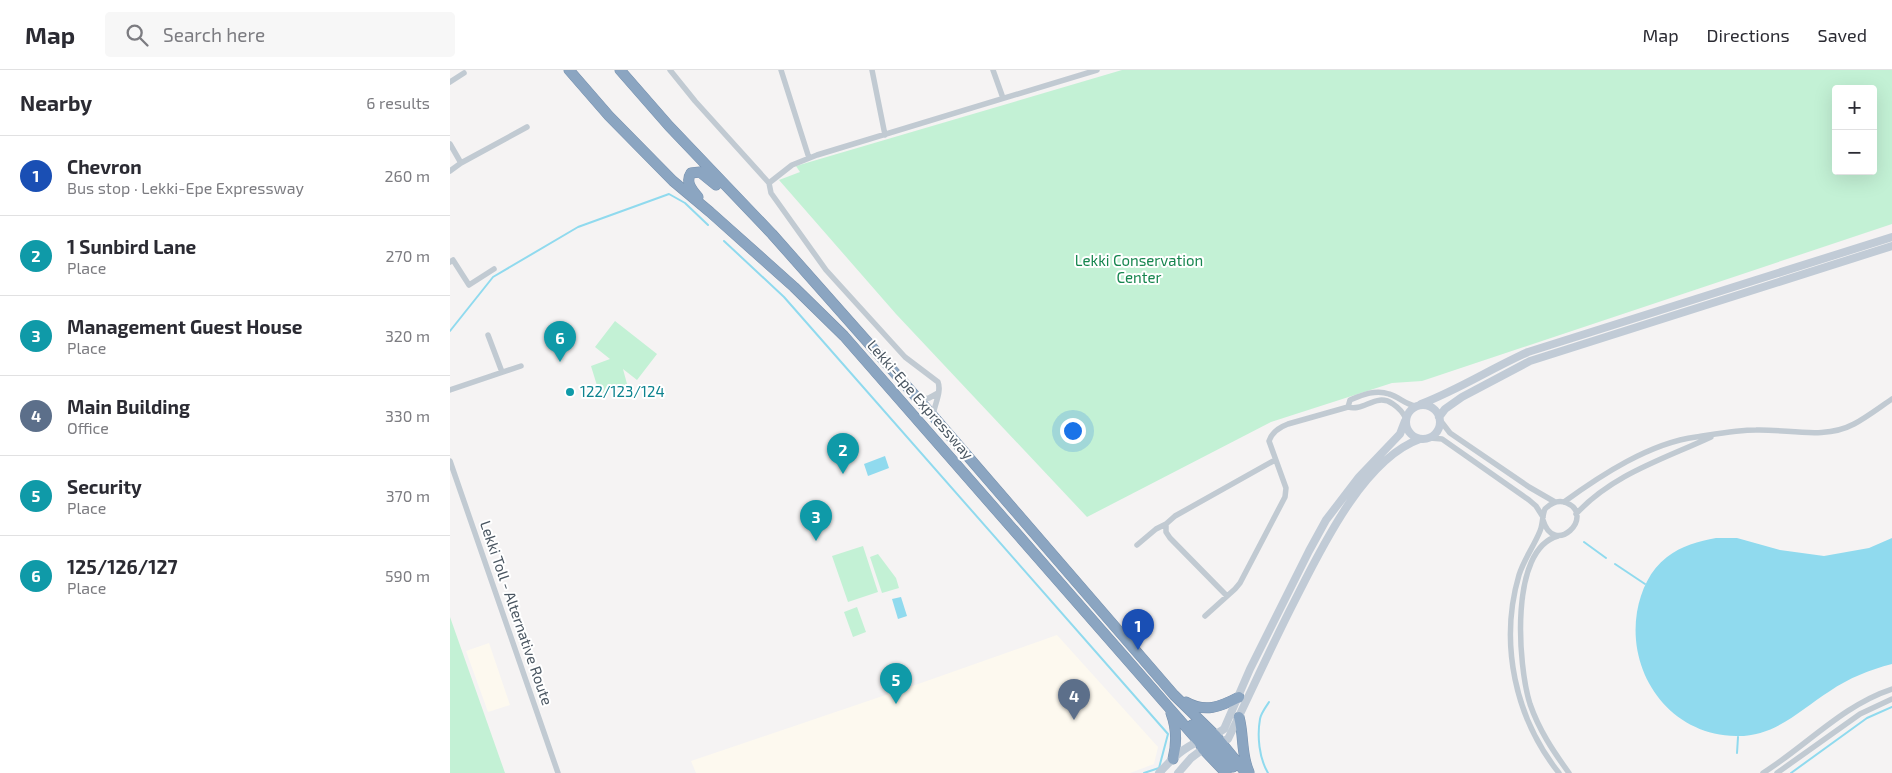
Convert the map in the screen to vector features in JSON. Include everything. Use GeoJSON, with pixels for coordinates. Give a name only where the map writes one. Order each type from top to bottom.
{"type":"FeatureCollection","features":[{"type":"Feature","properties":{"kind":"highway","name":"Lekki-Epe Expressway"},"geometry":{"type":"LineString","coordinates":[[569,70],[609,116],[673,181],[818,309],[844,336],[1168,708],[1248,773]]}},
{"type":"Feature","properties":{"kind":"highway","name":"Lekki-Epe Expressway"},"geometry":{"type":"LineString","coordinates":[[620,70],[669,126],[772,234],[933,416],[1174,695],[1209,742],[1226,773]]}},
{"type":"Feature","properties":{"kind":"highway"},"geometry":{"type":"LineString","coordinates":[[710,212],[690,186],[688,180],[691,173],[700,172],[729,197],[741,202]]}},
{"type":"Feature","properties":{"kind":"highway"},"geometry":{"type":"LineString","coordinates":[[1133,667],[1142,670],[1185,719],[1239,773]]}},
{"type":"Feature","properties":{"kind":"highway"},"geometry":{"type":"LineString","coordinates":[[1174,695],[1198,708],[1207,709],[1216,708],[1239,698]]}},
{"type":"Feature","properties":{"kind":"highway"},"geometry":{"type":"LineString","coordinates":[[1168,708],[1176,731],[1173,759]]}},
{"type":"Feature","properties":{"kind":"highway"},"geometry":{"type":"LineString","coordinates":[[1239,716],[1243,737],[1244,759],[1248,773]]}},
{"type":"Feature","properties":{"kind":"street"},"geometry":{"type":"LineString","coordinates":[[670,70],[769,182],[771,193],[826,270],[905,357],[938,382],[933,416]]}},
{"type":"Feature","properties":{"kind":"street"},"geometry":{"type":"LineString","coordinates":[[781,70],[809,158]]}},
{"type":"Feature","properties":{"kind":"street"},"geometry":{"type":"LineString","coordinates":[[872,70],[885,135]]}},
{"type":"Feature","properties":{"kind":"street"},"geometry":{"type":"LineString","coordinates":[[993,70],[1003,98]]}},
{"type":"Feature","properties":{"kind":"street"},"geometry":{"type":"LineString","coordinates":[[769,182],[792,165],[809,158],[1096,70]]}},
{"type":"Feature","properties":{"kind":"street"},"geometry":{"type":"LineString","coordinates":[[450,82],[464,73]]}},
{"type":"Feature","properties":{"kind":"street"},"geometry":{"type":"LineString","coordinates":[[450,171],[527,127]]}},
{"type":"Feature","properties":{"kind":"street"},"geometry":{"type":"LineString","coordinates":[[450,144],[461,163]]}},
{"type":"Feature","properties":{"kind":"street"},"geometry":{"type":"LineString","coordinates":[[1178,773],[1191,758],[1224,729],[1250,669],[1326,520],[1358,477],[1400,434],[1410,410],[1440,397],[1528,352],[1892,237]]}},
{"type":"Feature","properties":{"kind":"street"},"geometry":{"type":"LineString","coordinates":[[1430,438],[1438,430],[1440,418],[1445,409],[1462,397],[1530,361],[1892,246]]}},
{"type":"Feature","properties":{"kind":"street"},"geometry":{"type":"LineString","coordinates":[[450,262],[453,260],[469,285],[494,269]]}},
{"type":"Feature","properties":{"kind":"street"},"geometry":{"type":"LineString","coordinates":[[488,335],[502,372]]}},
{"type":"Feature","properties":{"kind":"street"},"geometry":{"type":"LineString","coordinates":[[450,390],[521,366]]}},
{"type":"Feature","properties":{"kind":"street"},"geometry":{"type":"LineString","coordinates":[[918,400],[929,398],[938,392]]}},
{"type":"Feature","properties":{"kind":"street"},"geometry":{"type":"LineString","coordinates":[[1348,406],[1350,400],[1373,392],[1390,394],[1406,403],[1432,407],[1450,433],[1529,487],[1555,502],[1564,502],[1606,474],[1654,449],[1672,442],[1695,437],[1756,430],[1818,433],[1835,430],[1853,425],[1892,399]]}},
{"type":"Feature","properties":{"kind":"street"},"geometry":{"type":"LineString","coordinates":[[1205,616],[1240,583],[1285,496],[1286,488],[1269,441],[1271,436],[1279,428],[1348,406],[1353,408],[1381,399],[1392,404],[1402,411],[1406,420],[1407,430],[1411,434],[1420,438],[1442,439],[1484,467],[1536,506],[1548,531],[1559,536]]}},
{"type":"Feature","properties":{"kind":"street"},"geometry":{"type":"LineString","coordinates":[[1576,514],[1592,498],[1636,470],[1716,435]]}},
{"type":"Feature","properties":{"kind":"street"},"geometry":{"type":"LineString","coordinates":[[1159,773],[1186,748],[1228,739],[1257,676],[1322,546],[1340,516],[1364,485],[1387,460],[1404,446],[1420,438]]}},
{"type":"Feature","properties":{"kind":"street"},"geometry":{"type":"LineString","coordinates":[[1137,545],[1175,516],[1275,460]]}},
{"type":"Feature","properties":{"kind":"street","name":"Lekki Toll - Alternative Route"},"geometry":{"type":"LineString","coordinates":[[450,461],[558,773]]}},
{"type":"Feature","properties":{"kind":"street"},"geometry":{"type":"LineString","coordinates":[[1555,502],[1545,509],[1540,532],[1525,561],[1515,592],[1511,628],[1512,665],[1519,697],[1526,718],[1546,756],[1559,773]]}},
{"type":"Feature","properties":{"kind":"street"},"geometry":{"type":"LineString","coordinates":[[1564,502],[1573,508],[1576,514],[1576,524],[1568,533],[1550,538],[1530,564],[1522,598],[1520,640],[1526,690],[1538,724],[1547,742],[1569,773]]}},
{"type":"Feature","properties":{"kind":"street"},"geometry":{"type":"LineString","coordinates":[[1166,524],[1166,532],[1170,538],[1227,596]]}},
{"type":"Feature","properties":{"kind":"street"},"geometry":{"type":"LineString","coordinates":[[1763,773],[1855,706],[1875,695],[1892,689]]}},
{"type":"Feature","properties":{"kind":"street"},"geometry":{"type":"LineString","coordinates":[[1777,773],[1860,714],[1892,699]]}},
{"type":"Feature","properties":{"kind":"shaded area"},"geometry":{"type":"Polygon","coordinates":[[[1057,635],[1158,747],[1154,764],[1130,773],[696,773],[691,761],[921,683],[1057,635]]]}},
{"type":"Feature","properties":{"kind":"shaded area"},"geometry":{"type":"Polygon","coordinates":[[[489,643],[510,705],[488,712],[466,651],[489,643]]]}},
{"type":"Feature","properties":{"kind":"green space","name":"Lekki Conservation Center"},"geometry":{"type":"Polygon","coordinates":[[[1122,70],[1892,70],[1892,224],[1422,381],[1392,383],[1271,422],[1087,517],[896,314],[779,180],[800,172],[796,166],[1122,70]]]}},
{"type":"Feature","properties":{"kind":"green space"},"geometry":{"type":"Polygon","coordinates":[[[615,321],[657,354],[637,380],[623,369],[627,384],[602,393],[599,392],[591,366],[610,359],[595,347],[615,321]]]}},
{"type":"Feature","properties":{"kind":"green space"},"geometry":{"type":"Polygon","coordinates":[[[863,546],[878,592],[848,602],[832,556],[863,546]]]}},
{"type":"Feature","properties":{"kind":"green space"},"geometry":{"type":"Polygon","coordinates":[[[878,554],[896,578],[899,588],[882,593],[870,557],[878,554]]]}},
{"type":"Feature","properties":{"kind":"green space"},"geometry":{"type":"Polygon","coordinates":[[[857,607],[866,632],[853,637],[844,612],[857,607]]]}},
{"type":"Feature","properties":{"kind":"green space"},"geometry":{"type":"Polygon","coordinates":[[[450,617],[505,773],[450,773],[450,617]]]}},
{"type":"Feature","properties":{"kind":"water"},"geometry":{"type":"Polygon","coordinates":[[[885,456],[889,468],[868,476],[864,464],[885,456]]]}},
{"type":"Feature","properties":{"kind":"water"},"geometry":{"type":"Polygon","coordinates":[[[1716,538],[1737,538],[1780,550],[1824,556],[1869,548],[1892,538],[1892,664],[1852,678],[1786,721],[1763,732],[1750,735],[1736,736],[1712,733],[1691,725],[1673,713],[1658,697],[1647,678],[1639,657],[1636,635],[1637,612],[1644,588],[1651,574],[1661,562],[1690,544],[1716,538]]]}},
{"type":"Feature","properties":{"kind":"water"},"geometry":{"type":"Polygon","coordinates":[[[901,597],[907,616],[898,619],[892,599],[901,597]]]}},
{"type":"Feature","properties":{"kind":"waterway"},"geometry":{"type":"LineString","coordinates":[[450,331],[493,277],[578,227],[669,194],[685,203],[708,225]]}},
{"type":"Feature","properties":{"kind":"waterway"},"geometry":{"type":"LineString","coordinates":[[724,241],[784,297],[1168,734],[1159,768],[1144,773]]}},
{"type":"Feature","properties":{"kind":"waterway"},"geometry":{"type":"LineString","coordinates":[[1584,542],[1606,558]]}},
{"type":"Feature","properties":{"kind":"waterway"},"geometry":{"type":"LineString","coordinates":[[1615,564],[1645,584]]}},
{"type":"Feature","properties":{"kind":"waterway"},"geometry":{"type":"LineString","coordinates":[[1268,773],[1261,754],[1259,726],[1262,712],[1269,702]]}},
{"type":"Feature","properties":{"kind":"waterway"},"geometry":{"type":"LineString","coordinates":[[1791,773],[1867,718],[1892,707]]}},
{"type":"Feature","properties":{"kind":"waterway"},"geometry":{"type":"LineString","coordinates":[[1737,753],[1738,737]]}},
{"type":"Feature","properties":{"kind":"place","name":"125/126/127"},"geometry":{"type":"Point","coordinates":[560,362]}},
{"type":"Feature","properties":{"kind":"place","name":"122/123/124"},"geometry":{"type":"Point","coordinates":[570,392]}},
{"type":"Feature","properties":{"kind":"place","name":"1 Sunbird Lane"},"geometry":{"type":"Point","coordinates":[843,474]}},
{"type":"Feature","properties":{"kind":"place","name":"Management Guest House"},"geometry":{"type":"Point","coordinates":[816,541]}},
{"type":"Feature","properties":{"kind":"place","name":"Chevron"},"geometry":{"type":"Point","coordinates":[1138,650]}},
{"type":"Feature","properties":{"kind":"place","name":"Security"},"geometry":{"type":"Point","coordinates":[896,704]}},
{"type":"Feature","properties":{"kind":"place","name":"Main Building"},"geometry":{"type":"Point","coordinates":[1074,720]}}]}
